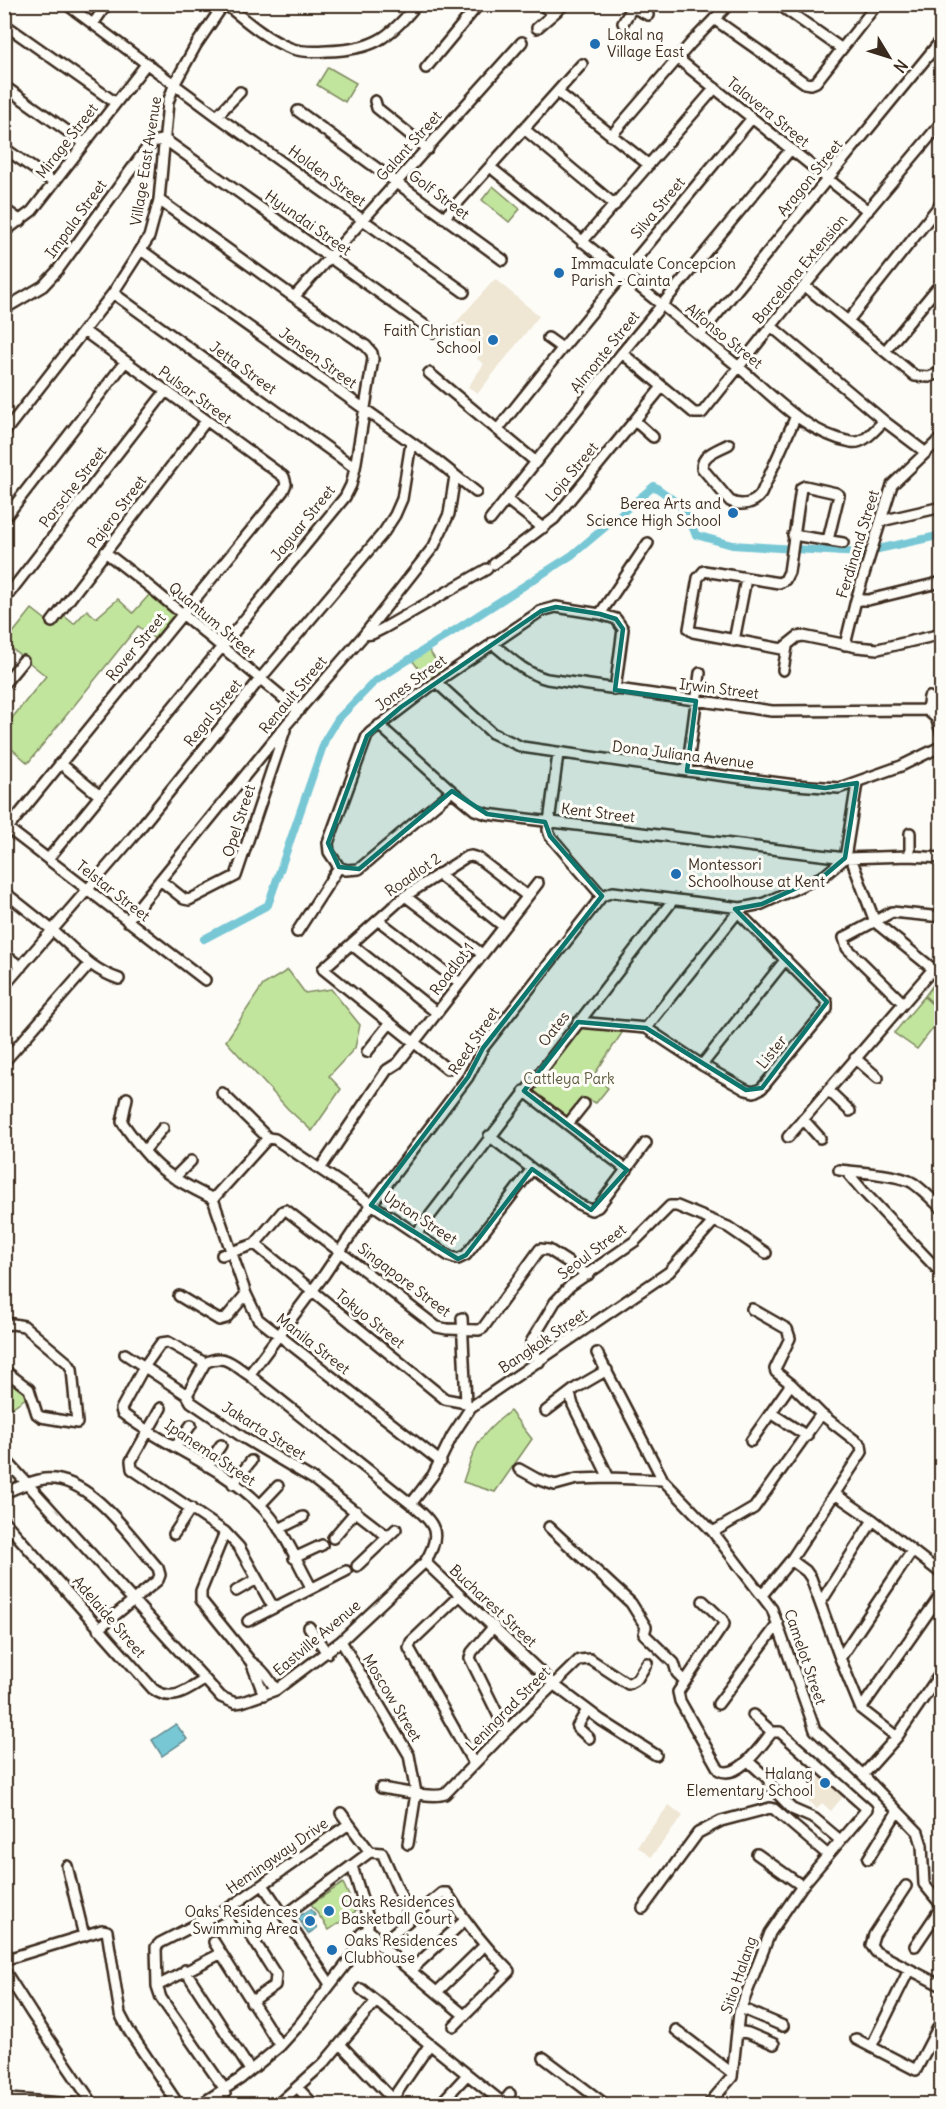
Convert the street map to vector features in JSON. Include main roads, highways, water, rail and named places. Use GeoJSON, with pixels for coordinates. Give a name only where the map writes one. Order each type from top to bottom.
{"type":"FeatureCollection","features":[{"type":"Feature","properties":{"kind":"water"},"geometry":{"type":"Polygon","coordinates":[[[176,1724],[187,1739],[162,1756],[152,1740],[176,1724]]]}},
{"type":"Feature","properties":{"kind":"water"},"geometry":{"type":"Polygon","coordinates":[[[311,1909],[315,1915],[311,1918],[317,1928],[308,1934],[298,1917],[311,1909]]]}},
{"type":"Feature","properties":{"kind":"waterway"},"geometry":{"type":"LineString","coordinates":[[204,939],[268,905],[325,740],[338,719],[374,682],[572,555],[654,486],[680,506],[696,535],[732,545],[860,553],[942,535]]}},
{"type":"Feature","properties":{"kind":"place","name":"Lokal ng Village East"},"geometry":{"type":"Point","coordinates":[595,44]}},
{"type":"Feature","properties":{"kind":"place","name":"Immaculate Concepcion Parish - Cainta"},"geometry":{"type":"Point","coordinates":[559,273]}},
{"type":"Feature","properties":{"kind":"place","name":"Faith Christian School"},"geometry":{"type":"Point","coordinates":[493,340]}},
{"type":"Feature","properties":{"kind":"place","name":"Berea Arts and Science High School"},"geometry":{"type":"Point","coordinates":[733,513]}},
{"type":"Feature","properties":{"kind":"place","name":"Montessori Schoolhouse at Kent"},"geometry":{"type":"Point","coordinates":[676,874]}},
{"type":"Feature","properties":{"kind":"place","name":"Halang Elementary School"},"geometry":{"type":"Point","coordinates":[825,1783]}},
{"type":"Feature","properties":{"kind":"place","name":"Oaks Residences Basketball Court"},"geometry":{"type":"Point","coordinates":[329,1911]}},
{"type":"Feature","properties":{"kind":"place","name":"Oaks Residences Swimming Area"},"geometry":{"type":"Point","coordinates":[310,1921]}},
{"type":"Feature","properties":{"kind":"place","name":"Oaks Residences Clubhouse"},"geometry":{"type":"Point","coordinates":[332,1950]}},
{"type":"Feature","properties":{"kind":"park label","name":"Cattleya Park"},"geometry":{"type":"Point","coordinates":[569,1079]}}]}
